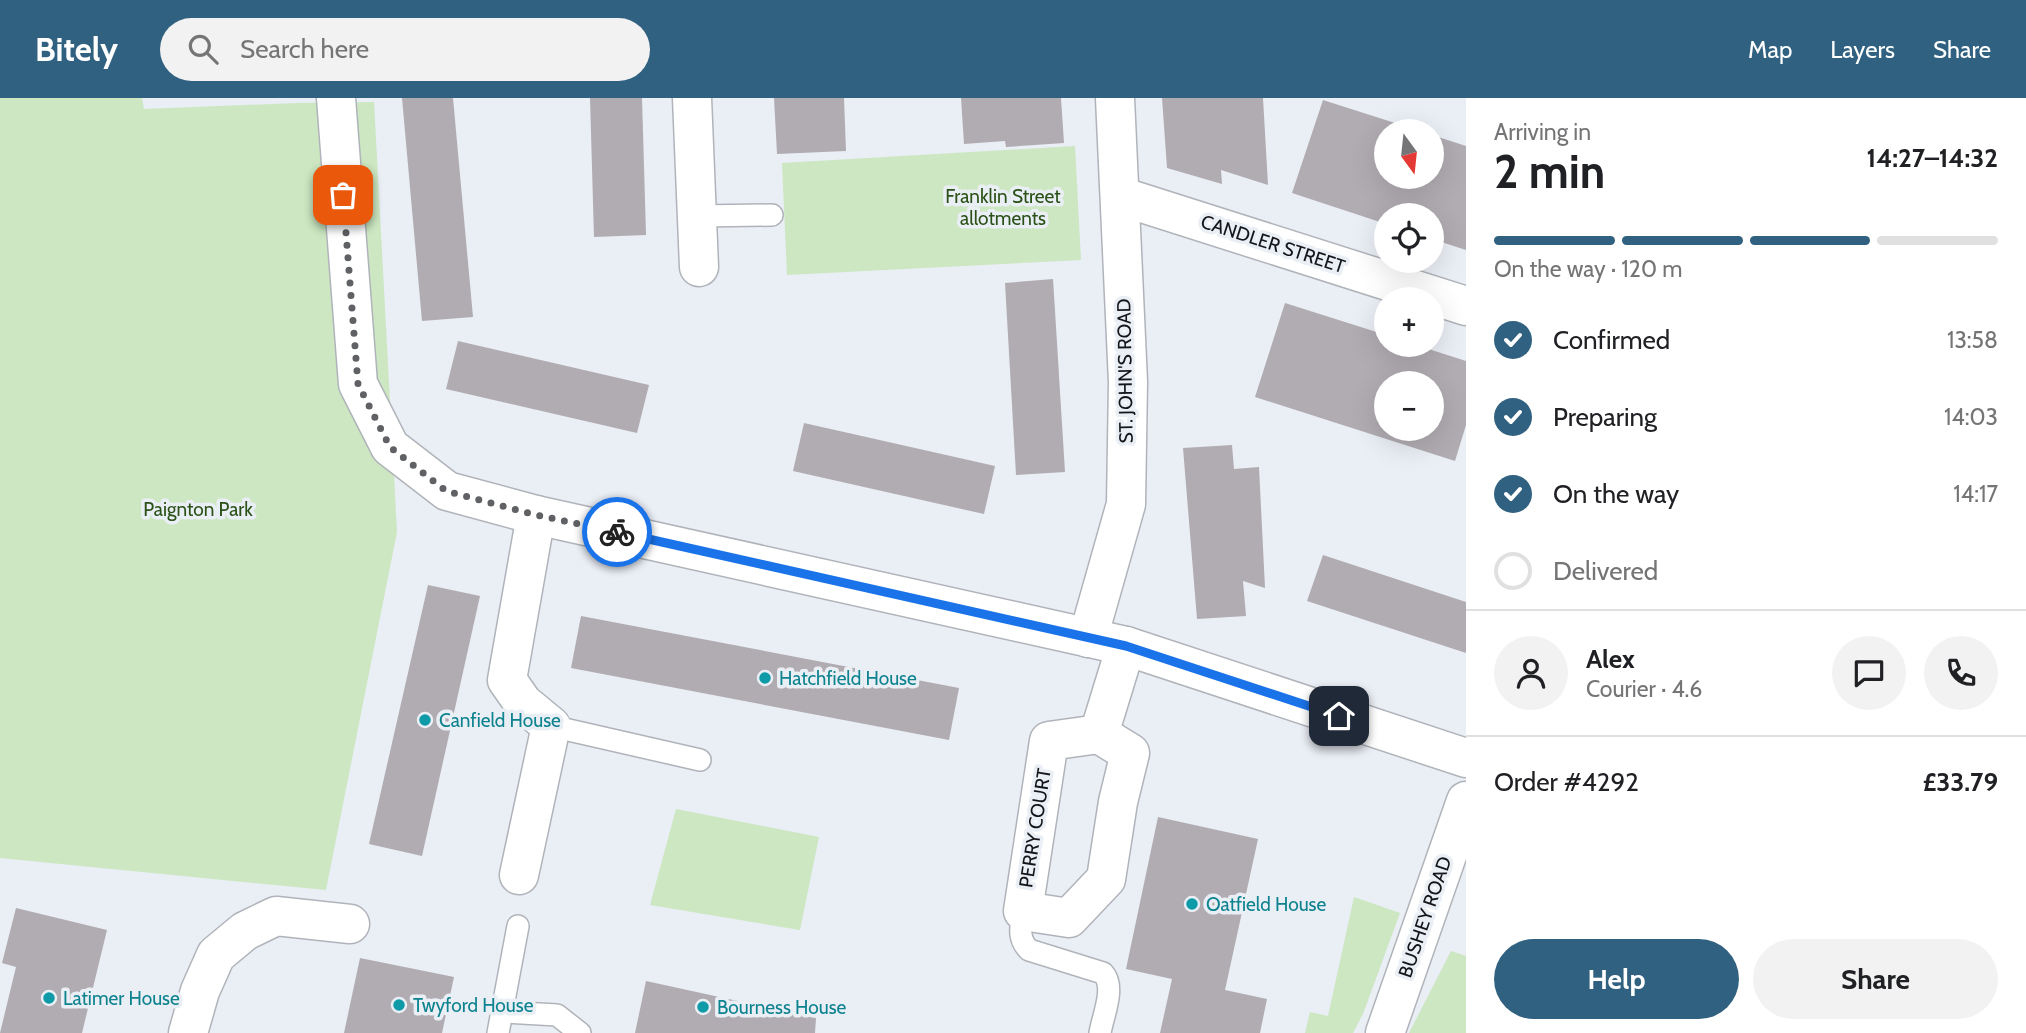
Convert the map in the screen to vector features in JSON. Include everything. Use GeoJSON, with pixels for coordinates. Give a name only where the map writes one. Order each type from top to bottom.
{"type":"FeatureCollection","features":[{"type":"Feature","properties":{"kind":"street"},"geometry":{"type":"LineString","coordinates":[[335,98],[358,384],[390,447],[446,491],[536,515],[1126,646],[1466,758]]}},
{"type":"Feature","properties":{"kind":"street"},"geometry":{"type":"LineString","coordinates":[[692,98],[699,267]]}},
{"type":"Feature","properties":{"kind":"street","name":"ST. JOHN'S ROAD"},"geometry":{"type":"LineString","coordinates":[[1088,638],[1126,504],[1128,382],[1115,98]]}},
{"type":"Feature","properties":{"kind":"street","name":"CANDLER STREET"},"geometry":{"type":"LineString","coordinates":[[1120,197],[1466,306]]}},
{"type":"Feature","properties":{"kind":"street"},"geometry":{"type":"LineString","coordinates":[[519,875],[551,726],[523,703],[507,680],[536,515]]}},
{"type":"Feature","properties":{"kind":"street"},"geometry":{"type":"LineString","coordinates":[[1099,734],[1126,646]]}},
{"type":"Feature","properties":{"kind":"street","name":"PERRY COURT"},"geometry":{"type":"LineString","coordinates":[[1099,734],[1130,754],[1118,802],[1106,879],[1069,918],[1023,911],[1049,741],[1099,734]]}},
{"type":"Feature","properties":{"kind":"street","name":"BUSHEY ROAD"},"geometry":{"type":"LineString","coordinates":[[1385,1033],[1466,801]]}},
{"type":"Feature","properties":{"kind":"street"},"geometry":{"type":"LineString","coordinates":[[188,1033],[200,991],[216,955],[246,931],[276,916],[350,924]]}},
{"type":"Feature","properties":{"kind":"lane"},"geometry":{"type":"LineString","coordinates":[[697,216],[772,215]]}},
{"type":"Feature","properties":{"kind":"lane"},"geometry":{"type":"LineString","coordinates":[[551,726],[700,760]]}},
{"type":"Feature","properties":{"kind":"lane"},"geometry":{"type":"LineString","coordinates":[[1023,911],[1020,935],[1029,950],[1103,973],[1109,979],[1100,1033]]}},
{"type":"Feature","properties":{"kind":"lane"},"geometry":{"type":"LineString","coordinates":[[498,1033],[517,926]]}},
{"type":"Feature","properties":{"kind":"lane"},"geometry":{"type":"LineString","coordinates":[[502,1012],[557,1015],[580,1033]]}},
{"type":"Feature","properties":{"kind":"green space","name":"Paignton Park"},"geometry":{"type":"Polygon","coordinates":[[[0,98],[142,98],[144,109],[374,102],[397,532],[326,890],[0,858],[0,98]]]}},
{"type":"Feature","properties":{"kind":"green space","name":"Franklin Street allotments"},"geometry":{"type":"Polygon","coordinates":[[[1075,146],[1081,260],[787,275],[782,163],[1075,146]]]}},
{"type":"Feature","properties":{"kind":"green space"},"geometry":{"type":"Polygon","coordinates":[[[676,809],[819,837],[800,930],[650,905],[676,809]]]}},
{"type":"Feature","properties":{"kind":"green space"},"geometry":{"type":"Polygon","coordinates":[[[1354,897],[1400,913],[1363,1014],[1353,1033],[1305,1033],[1310,1012],[1328,1016],[1354,897]]]}},
{"type":"Feature","properties":{"kind":"green space"},"geometry":{"type":"Polygon","coordinates":[[[1451,951],[1466,956],[1466,1033],[1409,1033],[1451,951]]]}},
{"type":"Feature","properties":{"kind":"building"},"geometry":{"type":"Polygon","coordinates":[[[402,98],[453,98],[473,317],[422,321],[402,98]]]}},
{"type":"Feature","properties":{"kind":"building"},"geometry":{"type":"Polygon","coordinates":[[[590,98],[642,98],[646,235],[594,237],[590,98]]]}},
{"type":"Feature","properties":{"kind":"building"},"geometry":{"type":"Polygon","coordinates":[[[774,98],[844,98],[846,151],[777,154],[774,98]]]}},
{"type":"Feature","properties":{"kind":"building"},"geometry":{"type":"Polygon","coordinates":[[[961,98],[1061,98],[1064,143],[1006,147],[1005,141],[964,144],[961,98]]]}},
{"type":"Feature","properties":{"kind":"building"},"geometry":{"type":"Polygon","coordinates":[[[1162,98],[1263,98],[1268,185],[1221,170],[1222,184],[1167,168],[1162,98]]]}},
{"type":"Feature","properties":{"kind":"building"},"geometry":{"type":"Polygon","coordinates":[[[1323,100],[1382,119],[1374,119],[1374,189],[1444,189],[1444,139],[1466,146],[1466,250],[1444,243],[1444,203],[1374,203],[1374,220],[1292,193],[1323,100]]]}},
{"type":"Feature","properties":{"kind":"building"},"geometry":{"type":"Polygon","coordinates":[[[1053,279],[1065,472],[1016,475],[1005,283],[1053,279]]]}},
{"type":"Feature","properties":{"kind":"building"},"geometry":{"type":"Polygon","coordinates":[[[1285,303],[1374,331],[1374,357],[1444,357],[1444,354],[1466,361],[1466,425],[1455,461],[1392,441],[1444,441],[1444,371],[1374,371],[1374,435],[1255,397],[1285,303]]]}},
{"type":"Feature","properties":{"kind":"building"},"geometry":{"type":"Polygon","coordinates":[[[458,341],[649,385],[637,433],[446,389],[458,341]]]}},
{"type":"Feature","properties":{"kind":"building"},"geometry":{"type":"Polygon","coordinates":[[[804,423],[995,466],[984,514],[793,471],[804,423]]]}},
{"type":"Feature","properties":{"kind":"building"},"geometry":{"type":"Polygon","coordinates":[[[1232,445],[1234,469],[1259,467],[1265,588],[1243,581],[1246,616],[1197,619],[1183,448],[1232,445]]]}},
{"type":"Feature","properties":{"kind":"building"},"geometry":{"type":"Polygon","coordinates":[[[1323,555],[1466,602],[1466,653],[1307,601],[1323,555]]]}},
{"type":"Feature","properties":{"kind":"building","name":"Canfield House"},"geometry":{"type":"Polygon","coordinates":[[[428,585],[480,596],[422,856],[369,844],[428,585]]]}},
{"type":"Feature","properties":{"kind":"building","name":"Hatchfield House"},"geometry":{"type":"Polygon","coordinates":[[[581,616],[959,688],[949,740],[571,668],[581,616]]]}},
{"type":"Feature","properties":{"kind":"building","name":"Oatfield House"},"geometry":{"type":"Polygon","coordinates":[[[1158,817],[1258,839],[1225,990],[1267,999],[1260,1033],[1160,1033],[1172,979],[1126,969],[1158,817]]]}},
{"type":"Feature","properties":{"kind":"building","name":"Latimer House"},"geometry":{"type":"Polygon","coordinates":[[[16,908],[107,930],[82,1033],[0,1033],[16,967],[2,963],[16,908]]]}},
{"type":"Feature","properties":{"kind":"building","name":"Twyford House"},"geometry":{"type":"Polygon","coordinates":[[[360,958],[454,977],[442,1033],[344,1033],[360,958]]]}},
{"type":"Feature","properties":{"kind":"building","name":"Bourness House"},"geometry":{"type":"Polygon","coordinates":[[[646,981],[816,1018],[815,1033],[635,1033],[646,981]]]}},
{"type":"Feature","properties":{"kind":"way so far"},"geometry":{"type":"LineString","coordinates":[[343,195],[358,384],[390,447],[446,491],[536,515],[617,532]]}},
{"type":"Feature","properties":{"kind":"place","name":"Hatchfield House"},"geometry":{"type":"Point","coordinates":[765,678]}},
{"type":"Feature","properties":{"kind":"place","name":"Canfield House"},"geometry":{"type":"Point","coordinates":[425,720]}},
{"type":"Feature","properties":{"kind":"place","name":"Oatfield House"},"geometry":{"type":"Point","coordinates":[1192,904]}},
{"type":"Feature","properties":{"kind":"place","name":"Latimer House"},"geometry":{"type":"Point","coordinates":[49,998]}},
{"type":"Feature","properties":{"kind":"place","name":"Twyford House"},"geometry":{"type":"Point","coordinates":[399,1005]}},
{"type":"Feature","properties":{"kind":"place","name":"Bourness House"},"geometry":{"type":"Point","coordinates":[703,1007]}},
{"type":"Feature","properties":{"kind":"route"},"geometry":{"type":"LineString","coordinates":[[617,532],[1126,646],[1339,716]]}}]}
